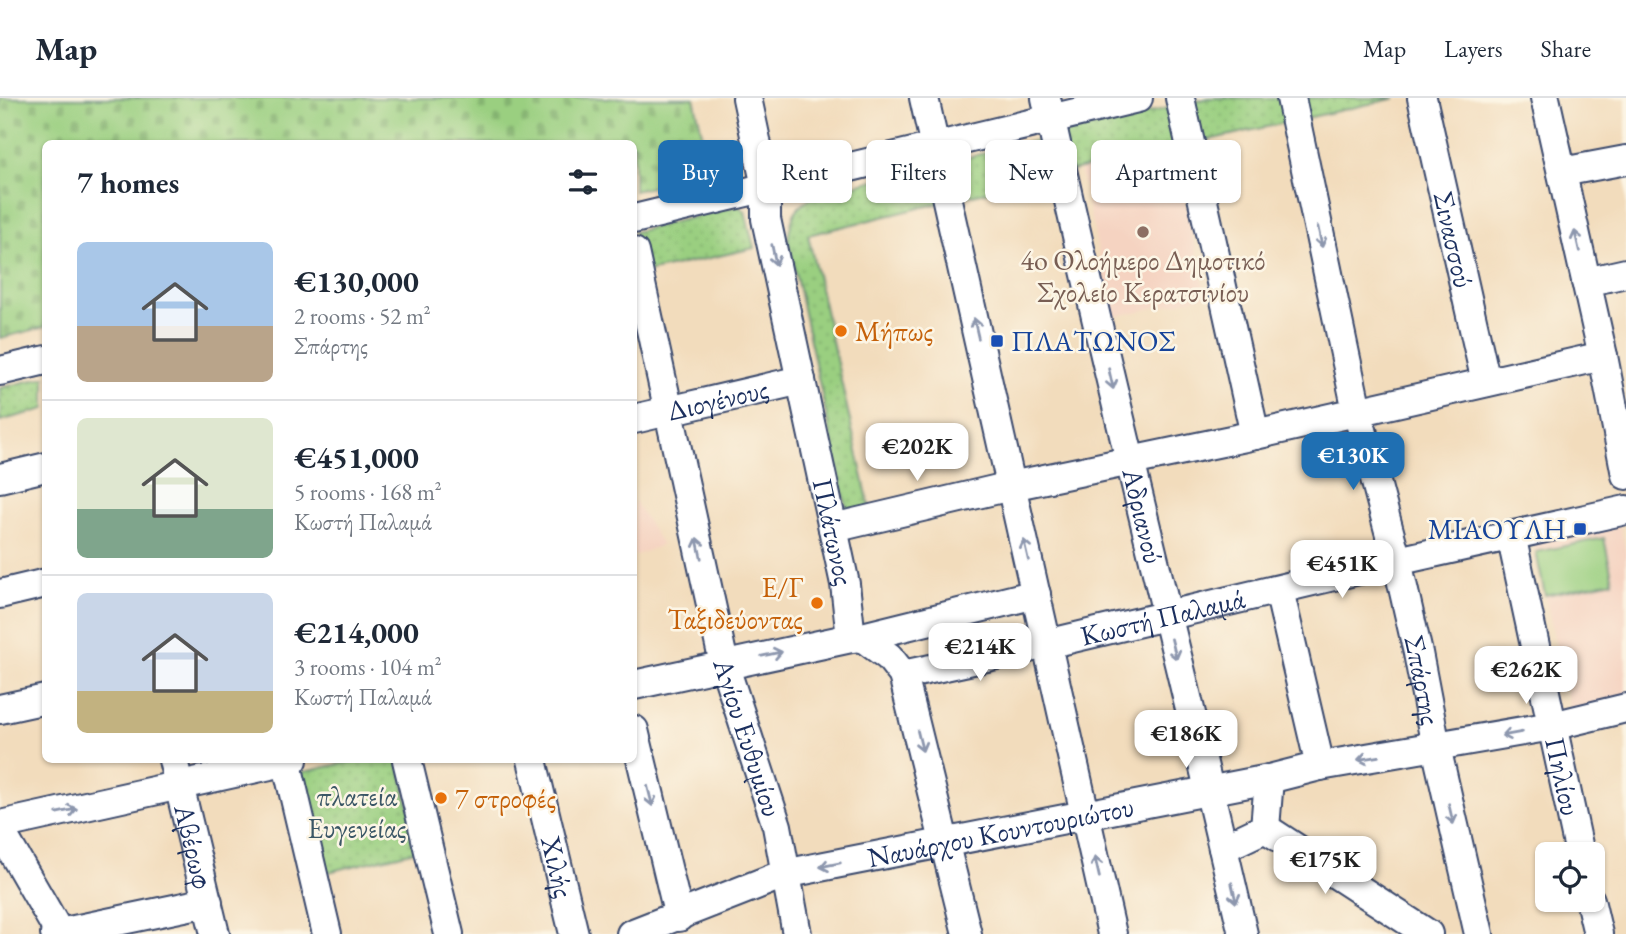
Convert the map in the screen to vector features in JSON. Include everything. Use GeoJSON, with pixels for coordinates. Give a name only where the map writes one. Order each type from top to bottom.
{"type":"FeatureCollection","features":[{"type":"Feature","properties":{"kind":"street","name":"Πλάτωνος"},"geometry":{"type":"LineString","coordinates":[[747,98],[757,145]]}},
{"type":"Feature","properties":{"kind":"street"},"geometry":{"type":"LineString","coordinates":[[924,98],[933,140]]}},
{"type":"Feature","properties":{"kind":"street"},"geometry":{"type":"LineString","coordinates":[[955,140],[1049,108],[1138,98]]}},
{"type":"Feature","properties":{"kind":"street"},"geometry":{"type":"LineString","coordinates":[[1180,98],[1255,435]]}},
{"type":"Feature","properties":{"kind":"street","name":"Σπάρτης"},"geometry":{"type":"LineString","coordinates":[[1291,98],[1357,411],[1397,561],[1479,934]]}},
{"type":"Feature","properties":{"kind":"street","name":"Σινασσού"},"geometry":{"type":"LineString","coordinates":[[1423,98],[1486,382]]}},
{"type":"Feature","properties":{"kind":"street"},"geometry":{"type":"LineString","coordinates":[[1545,98],[1603,356],[1619,396],[1626,475]]}},
{"type":"Feature","properties":{"kind":"street","name":"Αδριανού"},"geometry":{"type":"LineString","coordinates":[[1049,108],[1243,934]]}},
{"type":"Feature","properties":{"kind":"street"},"geometry":{"type":"LineString","coordinates":[[1562,172],[1626,159]]}},
{"type":"Feature","properties":{"kind":"street"},"geometry":{"type":"LineString","coordinates":[[637,218],[757,189]]}},
{"type":"Feature","properties":{"kind":"street","name":"Πλάτωνος"},"geometry":{"type":"LineString","coordinates":[[766,203],[766,219],[857,637]]}},
{"type":"Feature","properties":{"kind":"street"},"geometry":{"type":"LineString","coordinates":[[948,203],[1112,934]]}},
{"type":"Feature","properties":{"kind":"street","name":"Αγίου Ευθυμίου"},"geometry":{"type":"LineString","coordinates":[[637,266],[724,664],[777,826],[797,934]]}},
{"type":"Feature","properties":{"kind":"street"},"geometry":{"type":"LineString","coordinates":[[1586,282],[1626,273]]}},
{"type":"Feature","properties":{"kind":"street"},"geometry":{"type":"LineString","coordinates":[[833,528],[1011,486],[1255,435],[1603,356]]}},
{"type":"Feature","properties":{"kind":"street"},"geometry":{"type":"LineString","coordinates":[[0,371],[42,361]]}},
{"type":"Feature","properties":{"kind":"street","name":"Διογένους"},"geometry":{"type":"LineString","coordinates":[[637,418],[801,380]]}},
{"type":"Feature","properties":{"kind":"street"},"geometry":{"type":"LineString","coordinates":[[0,478],[42,468]]}},
{"type":"Feature","properties":{"kind":"street","name":"Κωστή Παλαμά"},"geometry":{"type":"LineString","coordinates":[[903,675],[1626,510]]}},
{"type":"Feature","properties":{"kind":"street","name":"Πηλίου"},"geometry":{"type":"LineString","coordinates":[[1511,535],[1577,842]]}},
{"type":"Feature","properties":{"kind":"street"},"geometry":{"type":"LineString","coordinates":[[0,594],[42,584]]}},
{"type":"Feature","properties":{"kind":"street"},"geometry":{"type":"LineString","coordinates":[[1279,590],[1320,766]]}},
{"type":"Feature","properties":{"kind":"street"},"geometry":{"type":"LineString","coordinates":[[637,684],[857,637],[1036,594]]}},
{"type":"Feature","properties":{"kind":"street"},"geometry":{"type":"LineString","coordinates":[[857,637],[889,657],[903,675],[967,934]]}},
{"type":"Feature","properties":{"kind":"street"},"geometry":{"type":"LineString","coordinates":[[0,709],[42,700]]}},
{"type":"Feature","properties":{"kind":"street","name":"Ναυάρχου Κουντουριώτου"},"geometry":{"type":"LineString","coordinates":[[631,934],[784,874],[1269,779],[1320,766],[1552,726],[1626,708]]}},
{"type":"Feature","properties":{"kind":"street"},"geometry":{"type":"LineString","coordinates":[[637,742],[679,916]]}},
{"type":"Feature","properties":{"kind":"street"},"geometry":{"type":"LineString","coordinates":[[0,825],[175,773],[262,763]]}},
{"type":"Feature","properties":{"kind":"street"},"geometry":{"type":"LineString","coordinates":[[289,763],[327,934]]}},
{"type":"Feature","properties":{"kind":"street"},"geometry":{"type":"LineString","coordinates":[[408,763],[449,934]]}},
{"type":"Feature","properties":{"kind":"street","name":"Χιλής"},"geometry":{"type":"LineString","coordinates":[[533,763],[574,934]]}},
{"type":"Feature","properties":{"kind":"street","name":"Αβέρωφ"},"geometry":{"type":"LineString","coordinates":[[175,773],[215,934]]}},
{"type":"Feature","properties":{"kind":"street"},"geometry":{"type":"LineString","coordinates":[[1265,828],[1269,779]]}},
{"type":"Feature","properties":{"kind":"street"},"geometry":{"type":"LineString","coordinates":[[1223,848],[1265,828]]}},
{"type":"Feature","properties":{"kind":"street"},"geometry":{"type":"LineString","coordinates":[[1265,828],[1428,934]]}},
{"type":"Feature","properties":{"kind":"street"},"geometry":{"type":"LineString","coordinates":[[0,831],[58,934],[208,902]]}},
{"type":"Feature","properties":{"kind":"street"},"geometry":{"type":"LineString","coordinates":[[1593,912],[1598,934]]}},
{"type":"Feature","properties":{"kind":"shaded area","name":"4o Ολοήμερο Δημοτικό Σχολείο Κερατσινίου"},"geometry":{"type":"Polygon","coordinates":[[[1091,167],[1091,203],[1185,203],[1206,296],[1113,317],[1080,169],[1091,167]]]}},
{"type":"Feature","properties":{"kind":"shaded area"},"geometry":{"type":"Polygon","coordinates":[[[637,505],[662,545],[637,555],[637,505]]]}},
{"type":"Feature","properties":{"kind":"shaded area"},"geometry":{"type":"Polygon","coordinates":[[[1620,525],[1626,552],[1626,699],[1570,711],[1534,544],[1620,525]]]}},
{"type":"Feature","properties":{"kind":"green space"},"geometry":{"type":"Polygon","coordinates":[[[0,98],[694,98],[704,140],[658,140],[658,185],[637,190],[637,140],[42,140],[42,328],[0,338],[0,98]]]}},
{"type":"Feature","properties":{"kind":"green space"},"geometry":{"type":"Polygon","coordinates":[[[1209,98],[1396,98],[1209,140],[1091,140],[1091,167],[1077,170],[1077,140],[1038,140],[1209,98]]]}},
{"type":"Feature","properties":{"kind":"green space"},"geometry":{"type":"Polygon","coordinates":[[[985,153],[985,192],[971,195],[971,156],[985,153]]]}},
{"type":"Feature","properties":{"kind":"green space"},"geometry":{"type":"Polygon","coordinates":[[[866,182],[866,203],[940,203],[808,235],[870,509],[848,514],[788,240],[793,217],[799,207],[804,203],[852,203],[852,186],[866,182]]]}},
{"type":"Feature","properties":{"kind":"green space"},"geometry":{"type":"Polygon","coordinates":[[[738,206],[745,211],[754,248],[637,274],[637,231],[738,206]]]}},
{"type":"Feature","properties":{"kind":"green space"},"geometry":{"type":"Polygon","coordinates":[[[42,378],[42,410],[0,421],[0,388],[42,378]]]}},
{"type":"Feature","properties":{"kind":"green space"},"geometry":{"type":"Polygon","coordinates":[[[1604,538],[1613,581],[1545,595],[1536,552],[1604,538]]]}},
{"type":"Feature","properties":{"kind":"green space","name":"πλατεία Ευγενείας"},"geometry":{"type":"Polygon","coordinates":[[[344,763],[399,763],[419,850],[320,874],[294,774],[344,763]]]}},
{"type":"Feature","properties":{"kind":"place","name":"4o Ολοήμερο Δημοτικό Σχολείο Κερατσινίου"},"geometry":{"type":"Point","coordinates":[1143,232]}},
{"type":"Feature","properties":{"kind":"place","name":"Μήπως"},"geometry":{"type":"Point","coordinates":[841,331]}},
{"type":"Feature","properties":{"kind":"place","name":"ΠΛΑΤΩΝΟΣ"},"geometry":{"type":"Point","coordinates":[997,341]}},
{"type":"Feature","properties":{"kind":"place","name":"ΜΙΑΟΥΛΗ"},"geometry":{"type":"Point","coordinates":[1580,529]}},
{"type":"Feature","properties":{"kind":"place","name":"Ε/Γ Ταξιδεύοντας"},"geometry":{"type":"Point","coordinates":[817,603]}},
{"type":"Feature","properties":{"kind":"place","name":"7 στροφές"},"geometry":{"type":"Point","coordinates":[441,798]}}]}
